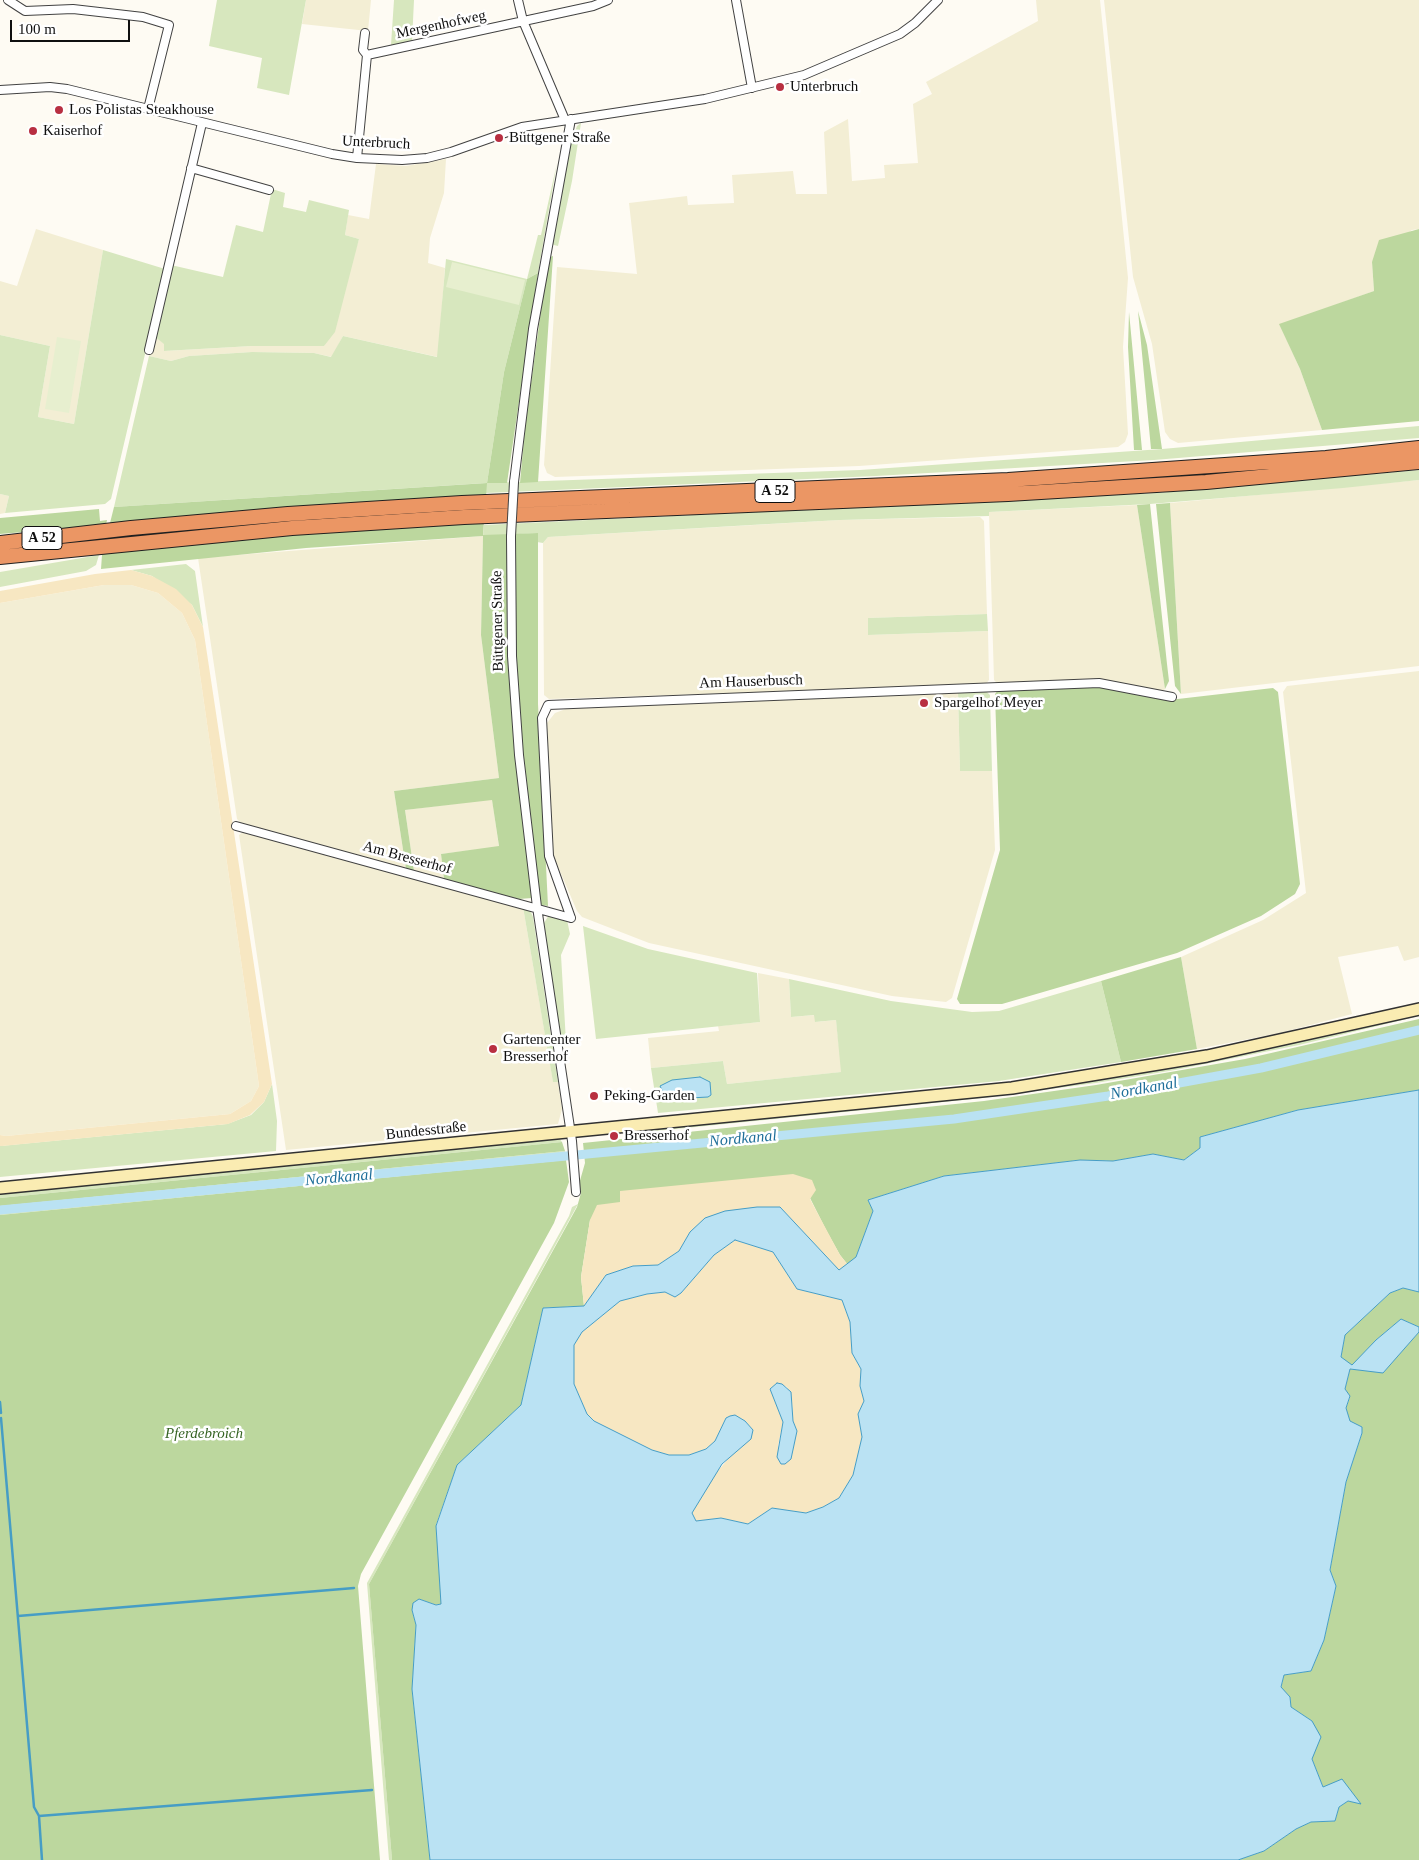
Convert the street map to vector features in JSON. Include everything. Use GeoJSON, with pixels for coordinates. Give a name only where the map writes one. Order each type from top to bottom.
{"type":"FeatureCollection","features":[{"type":"Feature","properties":{"kind":"highway","name":"A 52"},"geometry":{"type":"LineString","coordinates":[[0,544],[84,540],[132,535],[288,514],[462,503],[1008,480],[1326,458],[1419,448]]}},
{"type":"Feature","properties":{"kind":"highway","name":"A 52"},"geometry":{"type":"LineString","coordinates":[[132,535],[292,528],[464,517],[640,511],[1166,484],[1419,462]]}},
{"type":"Feature","properties":{"kind":"highway","name":"A 52"},"geometry":{"type":"LineString","coordinates":[[0,557],[84,540]]}},
{"type":"Feature","properties":{"kind":"main road","name":"Bundesstraße"},"geometry":{"type":"LineString","coordinates":[[0,1188],[940,1096],[1068,1080],[1242,1049],[1419,1009]]}},
{"type":"Feature","properties":{"kind":"street"},"geometry":{"type":"LineString","coordinates":[[8,0],[25,12],[73,9],[143,17],[169,25],[148,109]]}},
{"type":"Feature","properties":{"kind":"street"},"geometry":{"type":"LineString","coordinates":[[518,0],[523,21],[568,119]]}},
{"type":"Feature","properties":{"kind":"street","name":"Mergenhofweg"},"geometry":{"type":"LineString","coordinates":[[367,55],[593,6],[608,0]]}},
{"type":"Feature","properties":{"kind":"street"},"geometry":{"type":"LineString","coordinates":[[736,0],[752,88]]}},
{"type":"Feature","properties":{"kind":"street","name":"Unterbruch"},"geometry":{"type":"LineString","coordinates":[[0,90],[50,87],[67,89],[202,123],[357,158],[402,160],[427,158],[522,127],[705,99],[804,75],[900,34],[915,23],[938,0]]}},
{"type":"Feature","properties":{"kind":"street"},"geometry":{"type":"LineString","coordinates":[[357,158],[367,55],[364,50],[365,33]]}},
{"type":"Feature","properties":{"kind":"street","name":"Büttgener Straße"},"geometry":{"type":"LineString","coordinates":[[568,119],[533,329],[514,482],[510,604],[514,709],[537,908],[570,1133],[576,1192]]}},
{"type":"Feature","properties":{"kind":"street"},"geometry":{"type":"LineString","coordinates":[[149,350],[202,123]]}},
{"type":"Feature","properties":{"kind":"street"},"geometry":{"type":"LineString","coordinates":[[191,168],[269,190]]}},
{"type":"Feature","properties":{"kind":"street","name":"Am Hauserbusch"},"geometry":{"type":"LineString","coordinates":[[570,918],[549,856],[542,718],[548,705],[1099,683],[1172,698]]}},
{"type":"Feature","properties":{"kind":"street","name":"Am Bresserhof"},"geometry":{"type":"LineString","coordinates":[[236,826],[570,918]]}},
{"type":"Feature","properties":{"kind":"shaded area"},"geometry":{"type":"Polygon","coordinates":[[[306,0],[371,0],[368,31],[302,24],[306,0]]]}},
{"type":"Feature","properties":{"kind":"shaded area"},"geometry":{"type":"Polygon","coordinates":[[[1036,0],[1100,0],[1128,278],[1123,347],[1128,434],[1125,442],[1118,447],[859,466],[555,477],[547,473],[544,465],[557,267],[637,274],[629,203],[687,196],[688,205],[734,203],[732,175],[793,171],[796,194],[827,194],[824,132],[848,119],[852,181],[885,178],[884,165],[918,163],[913,104],[932,94],[926,82],[1038,21],[1036,0]]]}},
{"type":"Feature","properties":{"kind":"shaded area"},"geometry":{"type":"Polygon","coordinates":[[[1104,0],[1419,0],[1419,229],[1412,230],[1372,262],[1374,291],[1280,325],[1300,369],[1322,430],[1178,443],[1170,439],[1165,432],[1152,344],[1133,277],[1104,0]]]}},
{"type":"Feature","properties":{"kind":"shaded area"},"geometry":{"type":"Polygon","coordinates":[[[446,159],[444,193],[430,238],[428,263],[445,268],[438,357],[343,336],[332,357],[314,353],[252,352],[189,356],[171,361],[149,356],[154,336],[165,344],[164,351],[252,346],[324,346],[359,239],[345,235],[348,215],[369,219],[376,164],[406,166],[446,159]]]}},
{"type":"Feature","properties":{"kind":"shaded area"},"geometry":{"type":"Polygon","coordinates":[[[36,229],[103,250],[74,424],[38,417],[50,346],[0,335],[0,281],[17,286],[36,229]]]}},
{"type":"Feature","properties":{"kind":"shaded area"},"geometry":{"type":"Polygon","coordinates":[[[1419,480],[1419,666],[1181,694],[1170,503],[1419,480]]]}},
{"type":"Feature","properties":{"kind":"shaded area"},"geometry":{"type":"Polygon","coordinates":[[[0,494],[9,496],[5,513],[0,514],[0,494]]]}},
{"type":"Feature","properties":{"kind":"shaded area"},"geometry":{"type":"Polygon","coordinates":[[[1137,505],[1165,689],[1160,693],[999,685],[994,680],[989,512],[1137,505]]]}},
{"type":"Feature","properties":{"kind":"shaded area"},"geometry":{"type":"Polygon","coordinates":[[[980,517],[984,521],[987,614],[868,618],[868,635],[988,631],[989,680],[985,685],[549,699],[544,695],[543,543],[548,537],[840,520],[980,517]]]}},
{"type":"Feature","properties":{"kind":"shaded area"},"geometry":{"type":"Polygon","coordinates":[[[483,536],[481,635],[499,778],[394,791],[406,869],[243,825],[237,819],[198,558],[483,536]]]}},
{"type":"Feature","properties":{"kind":"shaded area"},"geometry":{"type":"Polygon","coordinates":[[[104,585],[131,585],[158,593],[182,613],[195,640],[259,1086],[251,1101],[230,1114],[6,1136],[0,1135],[0,603],[104,585]]]}},
{"type":"Feature","properties":{"kind":"shaded area"},"geometry":{"type":"Polygon","coordinates":[[[1419,671],[1419,957],[1404,961],[1398,946],[1338,957],[1352,1014],[1280,1033],[1197,1049],[1181,957],[1263,920],[1306,893],[1283,692],[1287,686],[1419,671]]]}},
{"type":"Feature","properties":{"kind":"shaded area"},"geometry":{"type":"Polygon","coordinates":[[[958,691],[960,771],[992,771],[995,850],[952,998],[946,1002],[892,996],[649,943],[582,917],[577,911],[553,855],[547,723],[555,713],[574,706],[876,696],[958,691]]]}},
{"type":"Feature","properties":{"kind":"shaded area"},"geometry":{"type":"Polygon","coordinates":[[[492,799],[499,847],[441,854],[444,879],[414,871],[405,810],[492,799]]]}},
{"type":"Feature","properties":{"kind":"shaded area"},"geometry":{"type":"Polygon","coordinates":[[[243,832],[523,907],[553,1081],[558,1082],[562,1109],[558,1124],[286,1150],[239,835],[243,832]]]}},
{"type":"Feature","properties":{"kind":"shaded area"},"geometry":{"type":"Polygon","coordinates":[[[758,973],[789,979],[791,1017],[815,1015],[816,1022],[836,1020],[842,1072],[727,1084],[723,1061],[651,1068],[648,1038],[719,1031],[718,1026],[760,1022],[758,973]]]}},
{"type":"Feature","properties":{"kind":"green space"},"geometry":{"type":"Polygon","coordinates":[[[217,0],[306,0],[289,95],[257,88],[262,58],[209,46],[217,0]]]}},
{"type":"Feature","properties":{"kind":"green space"},"geometry":{"type":"Polygon","coordinates":[[[394,0],[414,0],[412,42],[391,45],[394,0]]]}},
{"type":"Feature","properties":{"kind":"green space"},"geometry":{"type":"Polygon","coordinates":[[[581,123],[572,181],[558,246],[552,244],[568,151],[577,126],[581,123]]]}},
{"type":"Feature","properties":{"kind":"green space"},"geometry":{"type":"Polygon","coordinates":[[[557,163],[538,273],[527,279],[538,235],[541,235],[557,163]]]}},
{"type":"Feature","properties":{"kind":"green space"},"geometry":{"type":"Polygon","coordinates":[[[272,189],[285,193],[283,207],[306,212],[309,200],[349,210],[345,235],[359,239],[335,332],[324,346],[252,346],[164,351],[164,344],[154,336],[171,265],[223,277],[236,225],[263,232],[272,189]]]}},
{"type":"Feature","properties":{"kind":"green space"},"geometry":{"type":"Polygon","coordinates":[[[1419,229],[1419,421],[1322,430],[1300,369],[1279,324],[1374,291],[1372,262],[1379,240],[1419,229]]]}},
{"type":"Feature","properties":{"kind":"green space"},"geometry":{"type":"Polygon","coordinates":[[[103,250],[165,269],[111,499],[105,504],[5,513],[9,496],[0,494],[0,335],[50,346],[38,417],[74,424],[103,250]]]}},
{"type":"Feature","properties":{"kind":"green space"},"geometry":{"type":"Polygon","coordinates":[[[553,256],[538,482],[520,483],[525,427],[547,267],[550,257],[553,256]]]}},
{"type":"Feature","properties":{"kind":"green space"},"geometry":{"type":"Polygon","coordinates":[[[446,259],[527,279],[504,372],[487,483],[860,470],[1162,449],[1419,426],[1419,438],[1154,460],[876,476],[486,493],[486,483],[114,507],[149,356],[171,361],[189,356],[252,352],[314,353],[331,357],[343,336],[437,357],[446,259]]]}},
{"type":"Feature","properties":{"kind":"green space"},"geometry":{"type":"Polygon","coordinates":[[[452,262],[525,280],[519,305],[446,287],[452,262]]]}},
{"type":"Feature","properties":{"kind":"green space"},"geometry":{"type":"Polygon","coordinates":[[[538,273],[507,483],[487,483],[504,372],[527,279],[538,273]]]}},
{"type":"Feature","properties":{"kind":"green space"},"geometry":{"type":"Polygon","coordinates":[[[1138,311],[1147,345],[1162,449],[1151,449],[1138,311]]]}},
{"type":"Feature","properties":{"kind":"green space"},"geometry":{"type":"Polygon","coordinates":[[[1129,312],[1142,450],[1134,450],[1128,347],[1129,312]]]}},
{"type":"Feature","properties":{"kind":"green space"},"geometry":{"type":"Polygon","coordinates":[[[57,337],[81,341],[69,413],[45,409],[57,337]]]}},
{"type":"Feature","properties":{"kind":"green space"},"geometry":{"type":"Polygon","coordinates":[[[1419,470],[1419,480],[1150,504],[989,512],[989,516],[840,520],[548,537],[543,543],[537,542],[538,533],[483,536],[484,525],[1157,493],[1419,470]]]}},
{"type":"Feature","properties":{"kind":"green space"},"geometry":{"type":"Polygon","coordinates":[[[487,483],[483,535],[538,533],[538,704],[548,906],[542,905],[532,898],[519,899],[444,879],[441,854],[499,846],[492,800],[405,810],[414,871],[406,869],[394,791],[499,778],[481,635],[483,536],[306,548],[101,569],[102,555],[114,507],[487,483]]]}},
{"type":"Feature","properties":{"kind":"green space"},"geometry":{"type":"Polygon","coordinates":[[[1170,503],[1181,694],[1175,686],[1156,504],[1170,503]]]}},
{"type":"Feature","properties":{"kind":"green space"},"geometry":{"type":"Polygon","coordinates":[[[1150,504],[1169,681],[1165,689],[1137,505],[1150,504]]]}},
{"type":"Feature","properties":{"kind":"green space"},"geometry":{"type":"Polygon","coordinates":[[[99,509],[100,521],[107,520],[106,525],[0,534],[0,518],[99,509]]]}},
{"type":"Feature","properties":{"kind":"green space"},"geometry":{"type":"Polygon","coordinates":[[[99,555],[96,565],[86,571],[0,587],[0,572],[99,555]]]}},
{"type":"Feature","properties":{"kind":"green space"},"geometry":{"type":"Polygon","coordinates":[[[186,564],[195,571],[203,627],[192,605],[152,576],[131,570],[186,564]]]}},
{"type":"Feature","properties":{"kind":"green space"},"geometry":{"type":"Polygon","coordinates":[[[987,614],[988,631],[868,635],[868,618],[987,614]]]}},
{"type":"Feature","properties":{"kind":"green space"},"geometry":{"type":"Polygon","coordinates":[[[1099,686],[1169,700],[1273,688],[1278,692],[1300,884],[1295,894],[1261,916],[1177,953],[1002,1004],[960,1004],[957,999],[1000,850],[995,694],[999,689],[1099,686]]]}},
{"type":"Feature","properties":{"kind":"green space"},"geometry":{"type":"Polygon","coordinates":[[[985,690],[990,695],[992,771],[960,771],[958,691],[985,690]]]}},
{"type":"Feature","properties":{"kind":"green space"},"geometry":{"type":"Polygon","coordinates":[[[523,907],[529,908],[533,917],[558,1082],[553,1082],[523,907]]]}},
{"type":"Feature","properties":{"kind":"green space"},"geometry":{"type":"Polygon","coordinates":[[[549,915],[567,920],[570,934],[561,955],[566,1042],[559,1033],[544,923],[549,915]]]}},
{"type":"Feature","properties":{"kind":"green space"},"geometry":{"type":"Polygon","coordinates":[[[583,926],[648,949],[757,973],[760,1022],[596,1039],[583,926]]]}},
{"type":"Feature","properties":{"kind":"green space"},"geometry":{"type":"Polygon","coordinates":[[[1181,957],[1197,1049],[1121,1062],[1101,981],[1181,957]]]}},
{"type":"Feature","properties":{"kind":"green space"},"geometry":{"type":"Polygon","coordinates":[[[789,979],[891,1001],[972,1012],[999,1011],[1101,981],[1121,1062],[999,1081],[658,1113],[651,1068],[723,1061],[727,1084],[841,1072],[836,1020],[815,1022],[814,1015],[791,1017],[789,979]]]}},
{"type":"Feature","properties":{"kind":"green space"},"geometry":{"type":"Polygon","coordinates":[[[1419,1013],[1419,1016],[1299,1045],[1175,1070],[1096,1083],[983,1098],[646,1132],[646,1129],[1096,1080],[1299,1042],[1419,1013]]]}},
{"type":"Feature","properties":{"kind":"green space"},"geometry":{"type":"Polygon","coordinates":[[[1419,1019],[1419,1090],[1298,1110],[1200,1137],[1200,1148],[1184,1160],[1153,1154],[1113,1161],[1080,1160],[944,1176],[868,1200],[873,1211],[856,1257],[848,1265],[826,1230],[810,1198],[812,1194],[620,1191],[620,1203],[590,1220],[581,1277],[584,1306],[543,1308],[521,1405],[457,1465],[436,1525],[443,1600],[441,1604],[436,1605],[419,1599],[412,1610],[416,1625],[412,1689],[430,1860],[392,1860],[369,1584],[577,1207],[581,1193],[579,1184],[585,1163],[583,1143],[984,1101],[1096,1085],[1245,1059],[1419,1019]]]}},
{"type":"Feature","properties":{"kind":"green space"},"geometry":{"type":"Polygon","coordinates":[[[272,1084],[277,1121],[276,1151],[0,1177],[0,1146],[227,1124],[251,1115],[264,1102],[272,1084]]]}},
{"type":"Feature","properties":{"kind":"green space"},"geometry":{"type":"Polygon","coordinates":[[[559,1138],[562,1142],[0,1198],[0,1192],[559,1138]]]}},
{"type":"Feature","properties":{"kind":"green space"},"geometry":{"type":"Polygon","coordinates":[[[562,1142],[565,1151],[0,1206],[0,1198],[562,1142]]]}},
{"type":"Feature","properties":{"kind":"green space"},"geometry":{"type":"Polygon","coordinates":[[[565,1151],[566,1160],[0,1215],[0,1206],[565,1151]]]}},
{"type":"Feature","properties":{"kind":"green space","name":"Pferdebroich"},"geometry":{"type":"Polygon","coordinates":[[[566,1160],[569,1182],[554,1223],[361,1574],[358,1586],[380,1860],[0,1860],[0,1215],[566,1160]]]}},
{"type":"Feature","properties":{"kind":"green space"},"geometry":{"type":"Polygon","coordinates":[[[578,1204],[369,1584],[392,1860],[389,1860],[367,1583],[569,1216],[572,1207],[578,1204]]]}},
{"type":"Feature","properties":{"kind":"green space"},"geometry":{"type":"Polygon","coordinates":[[[1403,1288],[1419,1292],[1419,1327],[1401,1319],[1376,1340],[1352,1366],[1341,1357],[1345,1335],[1390,1293],[1403,1288]]]}},
{"type":"Feature","properties":{"kind":"green space"},"geometry":{"type":"Polygon","coordinates":[[[1419,1332],[1419,1860],[1238,1860],[1264,1851],[1296,1829],[1311,1822],[1335,1821],[1339,1807],[1348,1801],[1360,1803],[1323,1787],[1312,1759],[1312,1721],[1291,1707],[1290,1697],[1281,1688],[1284,1675],[1311,1671],[1324,1640],[1336,1586],[1330,1570],[1346,1482],[1362,1433],[1362,1427],[1350,1422],[1346,1408],[1350,1397],[1345,1389],[1350,1369],[1383,1372],[1419,1332]]]}},
{"type":"Feature","properties":{"kind":"sand"},"geometry":{"type":"Polygon","coordinates":[[[131,570],[152,576],[176,589],[192,605],[203,627],[272,1084],[264,1102],[250,1115],[228,1124],[0,1146],[0,1135],[6,1136],[230,1114],[251,1101],[259,1086],[195,640],[182,613],[158,593],[131,585],[104,585],[0,603],[0,591],[95,574],[131,570]]]}},
{"type":"Feature","properties":{"kind":"sand"},"geometry":{"type":"Polygon","coordinates":[[[793,1174],[812,1180],[816,1190],[810,1199],[840,1255],[848,1265],[839,1270],[780,1207],[690,1232],[679,1251],[658,1265],[633,1266],[606,1275],[584,1306],[581,1277],[590,1220],[597,1205],[620,1202],[620,1191],[793,1174]]]}},
{"type":"Feature","properties":{"kind":"sand"},"geometry":{"type":"Polygon","coordinates":[[[735,1240],[773,1252],[797,1289],[842,1300],[850,1322],[852,1353],[861,1369],[860,1386],[864,1401],[858,1414],[862,1437],[853,1475],[839,1498],[823,1507],[806,1513],[772,1508],[748,1524],[721,1518],[696,1521],[692,1513],[710,1480],[753,1430],[745,1421],[740,1418],[726,1418],[715,1441],[706,1449],[689,1455],[669,1455],[652,1450],[594,1421],[587,1414],[574,1384],[574,1345],[582,1332],[620,1301],[647,1294],[665,1292],[675,1297],[681,1293],[714,1255],[735,1240]],[[777,1383],[778,1409],[783,1422],[778,1446],[791,1459],[797,1431],[793,1421],[792,1401],[787,1387],[777,1383]]]}},
{"type":"Feature","properties":{"kind":"water"},"geometry":{"type":"Polygon","coordinates":[[[700,1077],[710,1082],[711,1095],[708,1097],[672,1099],[665,1096],[660,1086],[672,1080],[700,1077]]]}},
{"type":"Feature","properties":{"kind":"water"},"geometry":{"type":"Polygon","coordinates":[[[1419,1090],[1419,1292],[1403,1288],[1390,1293],[1345,1335],[1341,1357],[1352,1365],[1376,1340],[1401,1319],[1419,1327],[1419,1332],[1383,1373],[1350,1369],[1345,1389],[1350,1396],[1346,1408],[1350,1421],[1362,1427],[1362,1433],[1346,1482],[1330,1570],[1336,1586],[1324,1640],[1311,1671],[1284,1675],[1281,1687],[1290,1697],[1291,1707],[1312,1721],[1321,1737],[1312,1759],[1323,1787],[1342,1779],[1361,1804],[1348,1801],[1339,1807],[1335,1821],[1311,1822],[1296,1829],[1264,1851],[1238,1860],[430,1860],[412,1689],[416,1625],[412,1610],[413,1603],[419,1599],[436,1605],[441,1604],[436,1526],[457,1465],[521,1405],[543,1308],[584,1306],[606,1275],[633,1266],[658,1265],[679,1251],[690,1232],[705,1218],[725,1211],[757,1207],[780,1207],[839,1270],[856,1257],[873,1211],[868,1200],[944,1176],[1080,1160],[1113,1161],[1153,1154],[1184,1160],[1200,1148],[1200,1137],[1298,1110],[1419,1090]],[[735,1240],[714,1255],[681,1293],[675,1297],[665,1292],[647,1294],[620,1301],[582,1332],[574,1345],[574,1384],[587,1414],[594,1421],[652,1450],[669,1455],[689,1455],[706,1449],[715,1441],[726,1418],[735,1415],[745,1421],[753,1430],[751,1439],[722,1464],[692,1513],[696,1521],[721,1518],[748,1524],[772,1508],[806,1513],[823,1507],[839,1498],[853,1475],[862,1437],[858,1414],[864,1401],[860,1386],[861,1369],[852,1353],[850,1322],[842,1300],[797,1289],[773,1252],[735,1240]]]}},
{"type":"Feature","properties":{"kind":"water"},"geometry":{"type":"Polygon","coordinates":[[[777,1383],[782,1384],[791,1392],[793,1421],[797,1431],[791,1459],[785,1464],[781,1464],[777,1457],[783,1422],[770,1389],[777,1383]]]}},
{"type":"Feature","properties":{"kind":"waterway","name":"Nordkanal"},"geometry":{"type":"LineString","coordinates":[[0,1210],[954,1119],[1108,1096],[1261,1068],[1419,1030]]}},
{"type":"Feature","properties":{"kind":"waterway"},"geometry":{"type":"LineString","coordinates":[[0,1402],[1,1413]]}},
{"type":"Feature","properties":{"kind":"waterway"},"geometry":{"type":"LineString","coordinates":[[1,1418],[34,1807],[39,1816],[42,1860]]}},
{"type":"Feature","properties":{"kind":"waterway"},"geometry":{"type":"LineString","coordinates":[[18,1616],[354,1588]]}},
{"type":"Feature","properties":{"kind":"waterway"},"geometry":{"type":"LineString","coordinates":[[39,1816],[372,1790]]}},
{"type":"Feature","properties":{"kind":"place","name":"Unterbruch"},"geometry":{"type":"Point","coordinates":[780,87]}},
{"type":"Feature","properties":{"kind":"place","name":"Los Polistas Steakhouse"},"geometry":{"type":"Point","coordinates":[59,110]}},
{"type":"Feature","properties":{"kind":"place","name":"Kaiserhof"},"geometry":{"type":"Point","coordinates":[33,131]}},
{"type":"Feature","properties":{"kind":"place","name":"Büttgener Straße"},"geometry":{"type":"Point","coordinates":[499,138]}},
{"type":"Feature","properties":{"kind":"place","name":"Spargelhof Meyer"},"geometry":{"type":"Point","coordinates":[924,703]}},
{"type":"Feature","properties":{"kind":"place","name":"Gartencenter Bresserhof"},"geometry":{"type":"Point","coordinates":[493,1049]}},
{"type":"Feature","properties":{"kind":"place","name":"Peking-Garden"},"geometry":{"type":"Point","coordinates":[594,1096]}},
{"type":"Feature","properties":{"kind":"place","name":"Bresserhof"},"geometry":{"type":"Point","coordinates":[614,1136]}}]}
